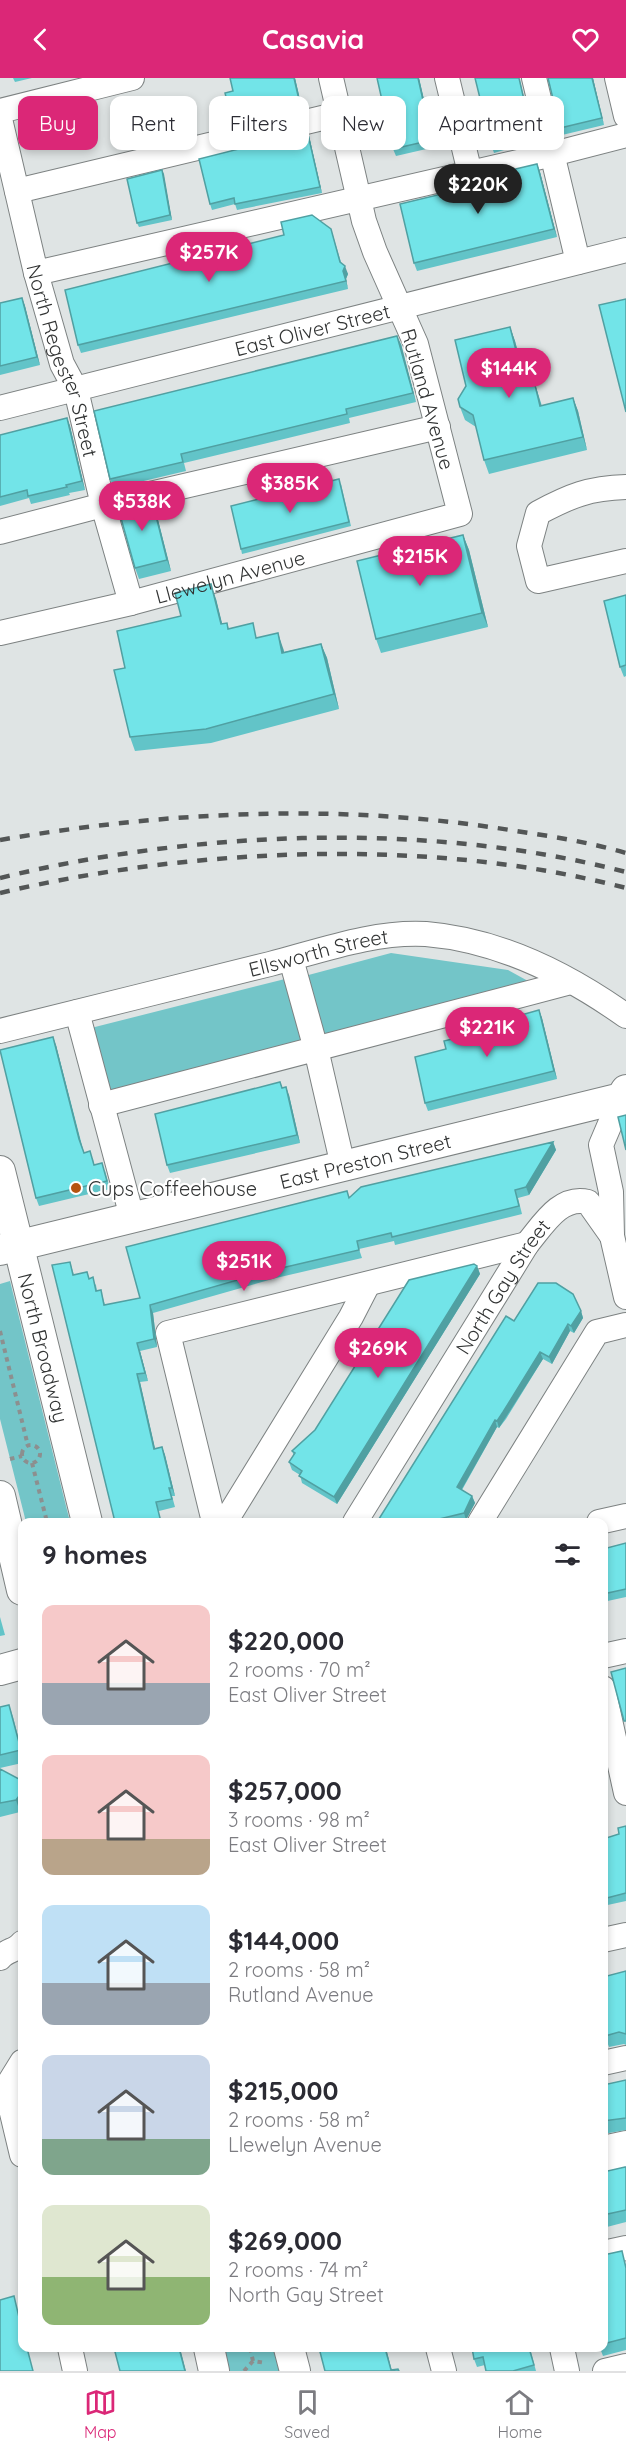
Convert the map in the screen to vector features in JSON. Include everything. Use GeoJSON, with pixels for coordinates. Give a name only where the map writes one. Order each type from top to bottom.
{"type":"FeatureCollection","features":[{"type":"Feature","properties":{"kind":"main road","name":"East Preston Street"},"geometry":{"type":"LineString","coordinates":[[9,1247],[624,1095]]}},
{"type":"Feature","properties":{"kind":"main road","name":"North Broadway"},"geometry":{"type":"LineString","coordinates":[[0,1171],[9,1247],[86,1518]]}},
{"type":"Feature","properties":{"kind":"main road"},"geometry":{"type":"LineString","coordinates":[[0,1496],[18,1573]]}},
{"type":"Feature","properties":{"kind":"main road"},"geometry":{"type":"LineString","coordinates":[[0,1670],[18,1665]]}},
{"type":"Feature","properties":{"kind":"main road"},"geometry":{"type":"LineString","coordinates":[[209,2352],[214,2371]]}},
{"type":"Feature","properties":{"kind":"street"},"geometry":{"type":"LineString","coordinates":[[0,111],[132,78]]}},
{"type":"Feature","properties":{"kind":"street","name":"Rutland Avenue"},"geometry":{"type":"LineString","coordinates":[[331,78],[335,96]]}},
{"type":"Feature","properties":{"kind":"street"},"geometry":{"type":"LineString","coordinates":[[447,78],[470,173]]}},
{"type":"Feature","properties":{"kind":"street"},"geometry":{"type":"LineString","coordinates":[[534,78],[578,262]]}},
{"type":"Feature","properties":{"kind":"street"},"geometry":{"type":"LineString","coordinates":[[617,78],[626,116]]}},
{"type":"Feature","properties":{"kind":"street"},"geometry":{"type":"LineString","coordinates":[[17,191],[321,118]]}},
{"type":"Feature","properties":{"kind":"street","name":"North Regester Street"},"geometry":{"type":"LineString","coordinates":[[0,119],[36,273],[62,364],[76,390],[103,505],[131,603]]}},
{"type":"Feature","properties":{"kind":"street"},"geometry":{"type":"LineString","coordinates":[[36,273],[553,154],[626,135]]}},
{"type":"Feature","properties":{"kind":"street","name":"Rutland Avenue"},"geometry":{"type":"LineString","coordinates":[[347,150],[375,252],[416,344],[460,514]]}},
{"type":"Feature","properties":{"kind":"street","name":"East Oliver Street"},"geometry":{"type":"LineString","coordinates":[[0,408],[626,250]]}},
{"type":"Feature","properties":{"kind":"street"},"geometry":{"type":"LineString","coordinates":[[0,532],[103,505],[438,427]]}},
{"type":"Feature","properties":{"kind":"street"},"geometry":{"type":"LineString","coordinates":[[626,488],[603,488],[575,494],[538,513],[529,546],[538,581],[626,561]]}},
{"type":"Feature","properties":{"kind":"street","name":"Llewelyn Avenue"},"geometry":{"type":"LineString","coordinates":[[0,633],[131,603],[460,514]]}},
{"type":"Feature","properties":{"kind":"street","name":"Ellsworth Street"},"geometry":{"type":"LineString","coordinates":[[0,1031],[291,958],[400,934],[428,934],[526,957],[626,1016]]}},
{"type":"Feature","properties":{"kind":"street"},"geometry":{"type":"LineString","coordinates":[[291,958],[316,1049],[343,1166]]}},
{"type":"Feature","properties":{"kind":"street"},"geometry":{"type":"LineString","coordinates":[[101,1105],[571,982]]}},
{"type":"Feature","properties":{"kind":"street"},"geometry":{"type":"LineString","coordinates":[[77,1012],[132,1217]]}},
{"type":"Feature","properties":{"kind":"street"},"geometry":{"type":"LineString","coordinates":[[624,1095],[601,1145],[611,1192],[612,1236],[626,1297]]}},
{"type":"Feature","properties":{"kind":"street","name":"North Gay Street"},"geometry":{"type":"LineString","coordinates":[[357,1518],[527,1244],[551,1215],[576,1199],[588,1202],[612,1236]]}},
{"type":"Feature","properties":{"kind":"street"},"geometry":{"type":"LineString","coordinates":[[213,1518],[168,1333],[527,1244]]}},
{"type":"Feature","properties":{"kind":"street"},"geometry":{"type":"LineString","coordinates":[[227,1518],[351,1317],[368,1284]]}},
{"type":"Feature","properties":{"kind":"street"},"geometry":{"type":"LineString","coordinates":[[482,1518],[597,1332],[626,1325]]}},
{"type":"Feature","properties":{"kind":"street"},"geometry":{"type":"LineString","coordinates":[[608,1520],[626,1516]]}},
{"type":"Feature","properties":{"kind":"street"},"geometry":{"type":"LineString","coordinates":[[608,1655],[626,1651]]}},
{"type":"Feature","properties":{"kind":"street"},"geometry":{"type":"LineString","coordinates":[[608,1711],[626,1793]]}},
{"type":"Feature","properties":{"kind":"street"},"geometry":{"type":"LineString","coordinates":[[608,1939],[626,1935]]}},
{"type":"Feature","properties":{"kind":"street"},"geometry":{"type":"LineString","coordinates":[[0,1958],[4,1952],[18,1947]]}},
{"type":"Feature","properties":{"kind":"street"},"geometry":{"type":"LineString","coordinates":[[608,2063],[626,2058]]}},
{"type":"Feature","properties":{"kind":"street"},"geometry":{"type":"LineString","coordinates":[[18,2070],[10,2087],[18,2132]]}},
{"type":"Feature","properties":{"kind":"street"},"geometry":{"type":"LineString","coordinates":[[608,2147],[626,2143]]}},
{"type":"Feature","properties":{"kind":"street"},"geometry":{"type":"LineString","coordinates":[[608,2169],[626,2165]]}},
{"type":"Feature","properties":{"kind":"street"},"geometry":{"type":"LineString","coordinates":[[608,2252],[626,2248]]}},
{"type":"Feature","properties":{"kind":"street"},"geometry":{"type":"LineString","coordinates":[[71,2352],[75,2371]]}},
{"type":"Feature","properties":{"kind":"street"},"geometry":{"type":"LineString","coordinates":[[439,2352],[444,2371]]}},
{"type":"Feature","properties":{"kind":"street"},"geometry":{"type":"LineString","coordinates":[[563,2352],[567,2371]]}},
{"type":"Feature","properties":{"kind":"street"},"geometry":{"type":"LineString","coordinates":[[605,2371],[626,2366]]}},
{"type":"Feature","properties":{"kind":"path"},"geometry":{"type":"LineString","coordinates":[[0,1331],[28,1446]]}},
{"type":"Feature","properties":{"kind":"path"},"geometry":{"type":"LineString","coordinates":[[28,1446],[37,1448],[40,1453],[39,1459],[32,1463],[25,1462],[22,1456],[24,1449],[28,1446]]}},
{"type":"Feature","properties":{"kind":"path"},"geometry":{"type":"LineString","coordinates":[[10,1459],[22,1456]]}},
{"type":"Feature","properties":{"kind":"path"},"geometry":{"type":"LineString","coordinates":[[32,1463],[46,1518]]}},
{"type":"Feature","properties":{"kind":"path"},"geometry":{"type":"LineString","coordinates":[[251,2352],[253,2361]]}},
{"type":"Feature","properties":{"kind":"path"},"geometry":{"type":"LineString","coordinates":[[253,2361],[285,2362]]}},
{"type":"Feature","properties":{"kind":"path"},"geometry":{"type":"LineString","coordinates":[[243,2371],[253,2361]]}},
{"type":"Feature","properties":{"kind":"shaded area"},"geometry":{"type":"Polygon","coordinates":[[[391,953],[508,970],[537,986],[319,1043],[301,977],[391,953]]]}},
{"type":"Feature","properties":{"kind":"shaded area"},"geometry":{"type":"Polygon","coordinates":[[[289,978],[307,1045],[104,1096],[87,1029],[289,978]]]}},
{"type":"Feature","properties":{"kind":"shaded area"},"geometry":{"type":"Polygon","coordinates":[[[10,1281],[69,1518],[25,1518],[0,1419],[0,1284],[10,1281]]]}},
{"type":"Feature","properties":{"kind":"shaded area"},"geometry":{"type":"Polygon","coordinates":[[[223,2352],[277,2352],[281,2371],[228,2371],[223,2352]]]}},
{"type":"Feature","properties":{"kind":"building"},"geometry":{"type":"Polygon","coordinates":[[[230,78],[294,78],[298,96],[226,96],[225,93],[233,91],[230,78]]]}},
{"type":"Feature","properties":{"kind":"building"},"geometry":{"type":"Polygon","coordinates":[[[377,78],[418,78],[422,96],[418,96],[418,143],[406,146],[406,96],[381,96],[377,78]]]}},
{"type":"Feature","properties":{"kind":"building"},"geometry":{"type":"Polygon","coordinates":[[[475,78],[519,78],[523,96],[479,96],[475,78]]]}},
{"type":"Feature","properties":{"kind":"building"},"geometry":{"type":"Polygon","coordinates":[[[548,78],[592,78],[602,118],[564,127],[564,96],[552,96],[548,78]]]}},
{"type":"Feature","properties":{"kind":"building"},"geometry":{"type":"Polygon","coordinates":[[[309,139],[320,187],[235,204],[234,198],[210,204],[199,159],[235,150],[309,150],[309,139]]]}},
{"type":"Feature","properties":{"kind":"building"},"geometry":{"type":"Polygon","coordinates":[[[537,164],[554,229],[414,263],[400,204],[500,180],[498,173],[537,164]]]}},
{"type":"Feature","properties":{"kind":"building"},"geometry":{"type":"Polygon","coordinates":[[[162,170],[170,215],[137,223],[127,179],[162,170]]]}},
{"type":"Feature","properties":{"kind":"building"},"geometry":{"type":"Polygon","coordinates":[[[312,215],[331,229],[340,262],[345,266],[343,271],[346,281],[78,345],[65,290],[284,235],[281,222],[312,215]]]}},
{"type":"Feature","properties":{"kind":"building"},"geometry":{"type":"Polygon","coordinates":[[[22,298],[37,357],[0,366],[0,303],[22,298]]]}},
{"type":"Feature","properties":{"kind":"building"},"geometry":{"type":"Polygon","coordinates":[[[626,299],[626,412],[599,305],[626,299]]]}},
{"type":"Feature","properties":{"kind":"building"},"geometry":{"type":"Polygon","coordinates":[[[510,327],[522,374],[534,381],[540,406],[573,398],[583,437],[484,460],[473,415],[460,407],[458,399],[466,386],[455,340],[510,327]]]}},
{"type":"Feature","properties":{"kind":"building"},"geometry":{"type":"Polygon","coordinates":[[[397,336],[413,393],[346,409],[347,414],[181,454],[183,462],[110,479],[94,411],[397,336]]]}},
{"type":"Feature","properties":{"kind":"building"},"geometry":{"type":"Polygon","coordinates":[[[67,418],[82,481],[28,496],[27,490],[0,497],[0,435],[67,418]]]}},
{"type":"Feature","properties":{"kind":"building"},"geometry":{"type":"Polygon","coordinates":[[[339,479],[349,522],[241,549],[231,506],[339,479]]]}},
{"type":"Feature","properties":{"kind":"building"},"geometry":{"type":"Polygon","coordinates":[[[151,496],[167,560],[135,568],[117,504],[151,496]]]}},
{"type":"Feature","properties":{"kind":"building"},"geometry":{"type":"Polygon","coordinates":[[[463,535],[482,613],[376,639],[357,561],[463,535]]]}},
{"type":"Feature","properties":{"kind":"building"},"geometry":{"type":"Polygon","coordinates":[[[211,584],[221,624],[227,623],[228,629],[253,623],[256,638],[278,633],[282,653],[321,644],[334,694],[206,729],[130,737],[114,670],[125,668],[117,631],[181,616],[175,593],[211,584]]]}},
{"type":"Feature","properties":{"kind":"building"},"geometry":{"type":"Polygon","coordinates":[[[626,595],[626,665],[620,667],[604,601],[626,595]]]}},
{"type":"Feature","properties":{"kind":"building"},"geometry":{"type":"Polygon","coordinates":[[[539,1010],[554,1071],[425,1103],[415,1057],[446,1049],[444,1041],[472,1034],[471,1029],[539,1010]]]}},
{"type":"Feature","properties":{"kind":"building"},"geometry":{"type":"Polygon","coordinates":[[[53,1037],[84,1153],[90,1151],[94,1165],[102,1163],[107,1181],[36,1198],[0,1050],[53,1037]]]}},
{"type":"Feature","properties":{"kind":"building"},"geometry":{"type":"Polygon","coordinates":[[[280,1082],[282,1088],[286,1087],[297,1135],[167,1165],[155,1114],[280,1082]]]}},
{"type":"Feature","properties":{"kind":"building"},"geometry":{"type":"Polygon","coordinates":[[[626,1115],[626,1150],[618,1117],[626,1115]]]}},
{"type":"Feature","properties":{"kind":"building"},"geometry":{"type":"Polygon","coordinates":[[[553,1142],[526,1187],[515,1190],[519,1206],[392,1237],[391,1233],[357,1241],[359,1250],[273,1270],[150,1305],[154,1339],[137,1343],[145,1373],[137,1374],[154,1449],[162,1447],[172,1488],[169,1488],[172,1499],[156,1502],[160,1518],[114,1518],[52,1265],[70,1262],[73,1275],[87,1272],[89,1279],[93,1277],[96,1291],[101,1290],[104,1305],[140,1298],[126,1247],[347,1191],[349,1198],[361,1187],[553,1142]]]}},
{"type":"Feature","properties":{"kind":"building"},"geometry":{"type":"Polygon","coordinates":[[[474,1264],[477,1266],[334,1497],[299,1476],[302,1471],[289,1462],[295,1453],[292,1451],[315,1430],[409,1280],[474,1264]]]}},
{"type":"Feature","properties":{"kind":"building"},"geometry":{"type":"Polygon","coordinates":[[[538,1283],[556,1283],[573,1294],[581,1311],[571,1326],[568,1324],[549,1357],[540,1352],[503,1412],[497,1421],[495,1420],[457,1487],[472,1496],[464,1513],[443,1518],[380,1518],[506,1316],[514,1321],[538,1283]]]}},
{"type":"Feature","properties":{"kind":"building"},"geometry":{"type":"Polygon","coordinates":[[[626,1543],[626,1589],[608,1593],[608,1548],[626,1543]]]}},
{"type":"Feature","properties":{"kind":"building"},"geometry":{"type":"Polygon","coordinates":[[[626,1668],[626,1721],[624,1721],[611,1672],[626,1668]]]}},
{"type":"Feature","properties":{"kind":"building"},"geometry":{"type":"Polygon","coordinates":[[[9,1705],[18,1739],[18,1751],[0,1755],[0,1707],[9,1705]]]}},
{"type":"Feature","properties":{"kind":"building"},"geometry":{"type":"Polygon","coordinates":[[[0,1769],[18,1778],[18,1797],[16,1800],[0,1803],[0,1769]]]}},
{"type":"Feature","properties":{"kind":"building"},"geometry":{"type":"Polygon","coordinates":[[[626,1826],[626,1893],[608,1898],[608,1837],[619,1834],[618,1828],[626,1826]]]}},
{"type":"Feature","properties":{"kind":"building"},"geometry":{"type":"Polygon","coordinates":[[[626,1971],[626,2034],[619,2032],[608,2035],[608,1976],[626,1971]]]}},
{"type":"Feature","properties":{"kind":"building"},"geometry":{"type":"Polygon","coordinates":[[[626,2080],[626,2118],[608,2120],[608,2084],[626,2080]]]}},
{"type":"Feature","properties":{"kind":"building"},"geometry":{"type":"Polygon","coordinates":[[[626,2167],[626,2210],[608,2214],[608,2171],[626,2167]]]}},
{"type":"Feature","properties":{"kind":"building"},"geometry":{"type":"Polygon","coordinates":[[[622,2251],[626,2268],[626,2338],[608,2343],[608,2254],[622,2251]]]}},
{"type":"Feature","properties":{"kind":"building"},"geometry":{"type":"Polygon","coordinates":[[[14,2296],[18,2313],[18,2352],[28,2352],[33,2371],[0,2371],[0,2300],[14,2296]]]}},
{"type":"Feature","properties":{"kind":"building"},"geometry":{"type":"Polygon","coordinates":[[[115,2352],[180,2352],[185,2371],[120,2371],[115,2352]]]}},
{"type":"Feature","properties":{"kind":"building"},"geometry":{"type":"Polygon","coordinates":[[[320,2352],[386,2352],[391,2370],[398,2369],[399,2371],[325,2371],[320,2352]]]}},
{"type":"Feature","properties":{"kind":"building"},"geometry":{"type":"Polygon","coordinates":[[[473,2352],[530,2352],[534,2365],[513,2371],[486,2371],[483,2357],[474,2359],[473,2352]]]}},
{"type":"Feature","properties":{"kind":"railway"},"geometry":{"type":"LineString","coordinates":[[0,840],[127,822],[255,814],[319,814],[446,821],[554,837],[626,853]]}},
{"type":"Feature","properties":{"kind":"railway"},"geometry":{"type":"LineString","coordinates":[[0,878],[75,862],[153,850],[233,842],[313,838],[393,839],[473,845],[551,856],[626,872]]}},
{"type":"Feature","properties":{"kind":"railway"},"geometry":{"type":"LineString","coordinates":[[0,893],[75,877],[152,866],[232,858],[313,854],[394,855],[474,861],[551,872],[626,888]]}},
{"type":"Feature","properties":{"kind":"place","name":"Cups Coffeehouse"},"geometry":{"type":"Point","coordinates":[76,1188]}}]}
